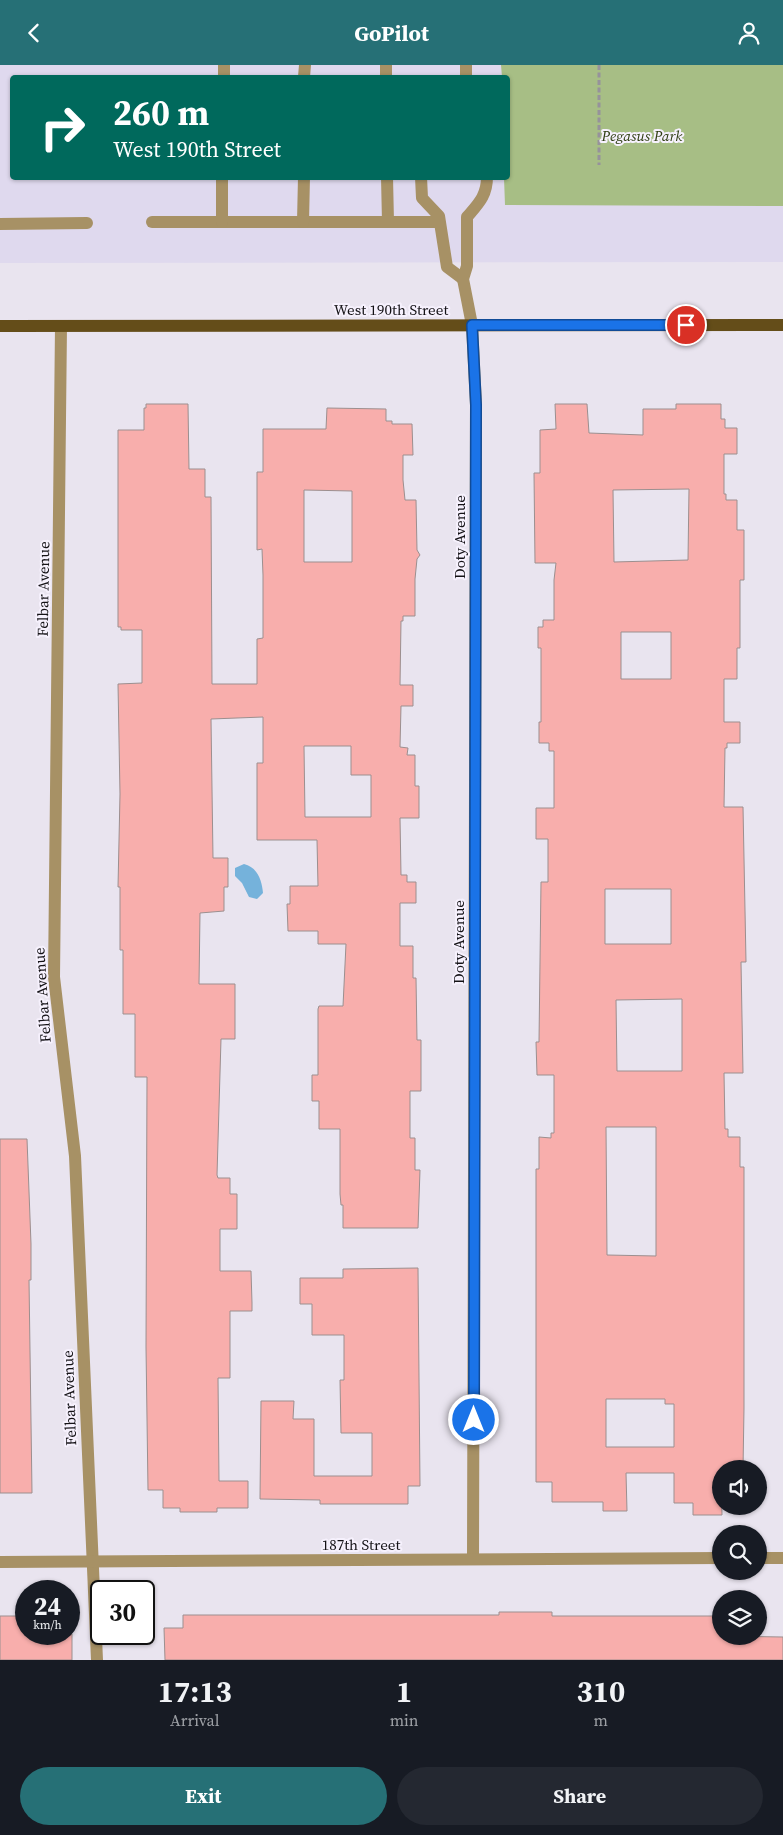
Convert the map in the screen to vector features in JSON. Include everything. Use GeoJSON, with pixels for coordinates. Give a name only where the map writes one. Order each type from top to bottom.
{"type":"FeatureCollection","features":[{"type":"Feature","properties":{"kind":"main road","name":"West 190th Street"},"geometry":{"type":"LineString","coordinates":[[0,326],[783,325]]}},
{"type":"Feature","properties":{"kind":"street"},"geometry":{"type":"LineString","coordinates":[[222,180],[222,222]]}},
{"type":"Feature","properties":{"kind":"street"},"geometry":{"type":"LineString","coordinates":[[303,222],[304,180]]}},
{"type":"Feature","properties":{"kind":"street"},"geometry":{"type":"LineString","coordinates":[[387,180],[388,222]]}},
{"type":"Feature","properties":{"kind":"street"},"geometry":{"type":"LineString","coordinates":[[421,180],[422,198],[439,216],[447,267],[463,279],[467,266],[467,217],[482,201],[486,193],[487,180]]}},
{"type":"Feature","properties":{"kind":"street"},"geometry":{"type":"LineString","coordinates":[[152,222],[439,222]]}},
{"type":"Feature","properties":{"kind":"street"},"geometry":{"type":"LineString","coordinates":[[0,224],[87,223]]}},
{"type":"Feature","properties":{"kind":"street","name":"Doty Avenue"},"geometry":{"type":"LineString","coordinates":[[463,279],[472,325],[476,405],[473,1559]]}},
{"type":"Feature","properties":{"kind":"street","name":"Felbar Avenue"},"geometry":{"type":"LineString","coordinates":[[61,326],[54,977],[75,1156],[97,1660]]}},
{"type":"Feature","properties":{"kind":"street","name":"187th Street"},"geometry":{"type":"LineString","coordinates":[[0,1561],[712,1558]]}},
{"type":"Feature","properties":{"kind":"street"},"geometry":{"type":"LineString","coordinates":[[767,1558],[783,1558]]}},
{"type":"Feature","properties":{"kind":"path"},"geometry":{"type":"LineString","coordinates":[[599,65],[600,165]]}},
{"type":"Feature","properties":{"kind":"shaded area"},"geometry":{"type":"Polygon","coordinates":[[[0,65],[783,65],[783,262],[0,263],[0,65]]]}},
{"type":"Feature","properties":{"kind":"green space","name":"Pegasus Park"},"geometry":{"type":"Polygon","coordinates":[[[501,65],[783,65],[783,206],[505,205],[504,180],[510,180],[510,75],[502,75],[501,65]]]}},
{"type":"Feature","properties":{"kind":"water"},"geometry":{"type":"Polygon","coordinates":[[[244,864],[252,868],[260,879],[263,893],[257,899],[249,897],[242,883],[235,876],[235,868],[244,864]]]}},
{"type":"Feature","properties":{"kind":"building"},"geometry":{"type":"Polygon","coordinates":[[[146,404],[188,404],[189,469],[205,469],[205,497],[211,497],[212,684],[257,684],[257,639],[263,638],[263,575],[262,549],[257,550],[257,472],[263,472],[263,429],[326,429],[327,408],[386,409],[386,421],[392,421],[392,424],[412,424],[413,455],[403,455],[403,480],[405,500],[416,500],[417,550],[420,555],[417,559],[415,579],[415,616],[403,616],[403,621],[401,621],[400,685],[413,685],[413,706],[401,706],[400,747],[408,748],[407,755],[415,755],[415,786],[419,786],[419,818],[400,818],[401,875],[407,875],[407,882],[416,882],[416,903],[400,903],[400,946],[413,946],[413,978],[416,978],[417,1040],[421,1040],[421,1091],[410,1091],[410,1138],[415,1138],[415,1170],[420,1170],[418,1228],[343,1228],[343,1205],[341,1205],[340,1194],[340,1129],[319,1129],[319,1101],[312,1101],[312,1075],[318,1075],[319,1006],[343,1006],[346,944],[318,944],[318,931],[288,931],[287,904],[290,904],[290,886],[318,886],[317,840],[257,840],[257,763],[263,763],[263,717],[211,719],[213,858],[228,858],[228,887],[224,887],[224,911],[200,913],[199,984],[235,984],[235,1039],[221,1039],[217,1175],[218,1178],[230,1178],[230,1194],[237,1194],[237,1229],[220,1229],[220,1271],[251,1271],[252,1303],[252,1311],[230,1311],[230,1378],[218,1378],[219,1481],[248,1481],[248,1508],[217,1508],[217,1512],[180,1512],[180,1508],[163,1508],[163,1490],[148,1490],[146,1347],[147,1077],[135,1077],[135,1014],[123,1014],[123,950],[120,950],[120,887],[118,887],[120,794],[118,684],[142,683],[142,630],[121,630],[121,627],[118,627],[118,430],[144,430],[144,408],[146,408],[146,404]],[[304,490],[304,562],[352,562],[352,491],[304,490]],[[304,746],[305,817],[371,817],[371,775],[351,775],[351,746],[304,746]]]}},
{"type":"Feature","properties":{"kind":"building"},"geometry":{"type":"Polygon","coordinates":[[[555,404],[587,404],[589,433],[643,435],[643,409],[676,409],[676,404],[721,404],[721,419],[725,419],[725,428],[737,428],[737,454],[724,454],[724,494],[726,494],[726,500],[737,500],[737,530],[744,530],[744,580],[740,580],[740,648],[737,648],[737,679],[724,679],[724,722],[740,722],[740,743],[727,743],[727,748],[725,748],[724,807],[743,807],[746,962],[741,962],[743,1073],[724,1073],[725,1129],[728,1129],[728,1137],[740,1137],[740,1167],[744,1167],[743,1460],[712,1460],[712,1515],[693,1515],[693,1503],[674,1503],[674,1473],[626,1473],[627,1511],[603,1511],[603,1502],[552,1502],[552,1482],[536,1482],[536,1169],[539,1169],[539,1137],[551,1138],[551,1133],[554,1133],[554,1075],[537,1075],[536,1042],[539,1042],[541,882],[548,882],[548,839],[536,839],[536,808],[554,808],[554,751],[549,751],[549,743],[539,743],[539,722],[541,722],[541,648],[538,648],[538,627],[543,627],[543,620],[554,620],[556,563],[535,563],[534,473],[540,473],[540,430],[556,429],[555,404]],[[689,489],[613,490],[614,562],[688,560],[689,489]],[[621,632],[621,679],[671,679],[671,632],[621,632]],[[605,889],[605,944],[671,944],[671,889],[605,889]],[[682,999],[616,1000],[617,1071],[682,1071],[682,999]],[[606,1127],[607,1255],[656,1256],[656,1127],[606,1127]],[[606,1399],[606,1447],[674,1447],[674,1404],[665,1404],[665,1399],[606,1399]]]}},
{"type":"Feature","properties":{"kind":"building"},"geometry":{"type":"Polygon","coordinates":[[[0,1139],[27,1139],[31,1244],[31,1280],[29,1280],[32,1493],[0,1493],[0,1139]]]}},
{"type":"Feature","properties":{"kind":"building"},"geometry":{"type":"Polygon","coordinates":[[[418,1268],[420,1486],[408,1486],[408,1504],[320,1504],[320,1500],[260,1499],[261,1401],[294,1401],[293,1419],[314,1419],[314,1476],[372,1476],[372,1433],[341,1433],[340,1380],[344,1380],[344,1335],[312,1335],[312,1304],[300,1304],[300,1278],[343,1278],[343,1269],[418,1268]]]}},
{"type":"Feature","properties":{"kind":"building"},"geometry":{"type":"Polygon","coordinates":[[[499,1612],[552,1612],[552,1616],[712,1616],[712,1645],[767,1645],[767,1637],[783,1637],[783,1660],[165,1660],[164,1628],[183,1628],[183,1615],[499,1615],[499,1612]]]}},
{"type":"Feature","properties":{"kind":"building"},"geometry":{"type":"Polygon","coordinates":[[[0,1616],[15,1616],[15,1645],[72,1645],[72,1660],[0,1660],[0,1616]]]}},
{"type":"Feature","properties":{"kind":"route"},"geometry":{"type":"LineString","coordinates":[[474,1420],[476,405],[472,325],[686,325]]}}]}
